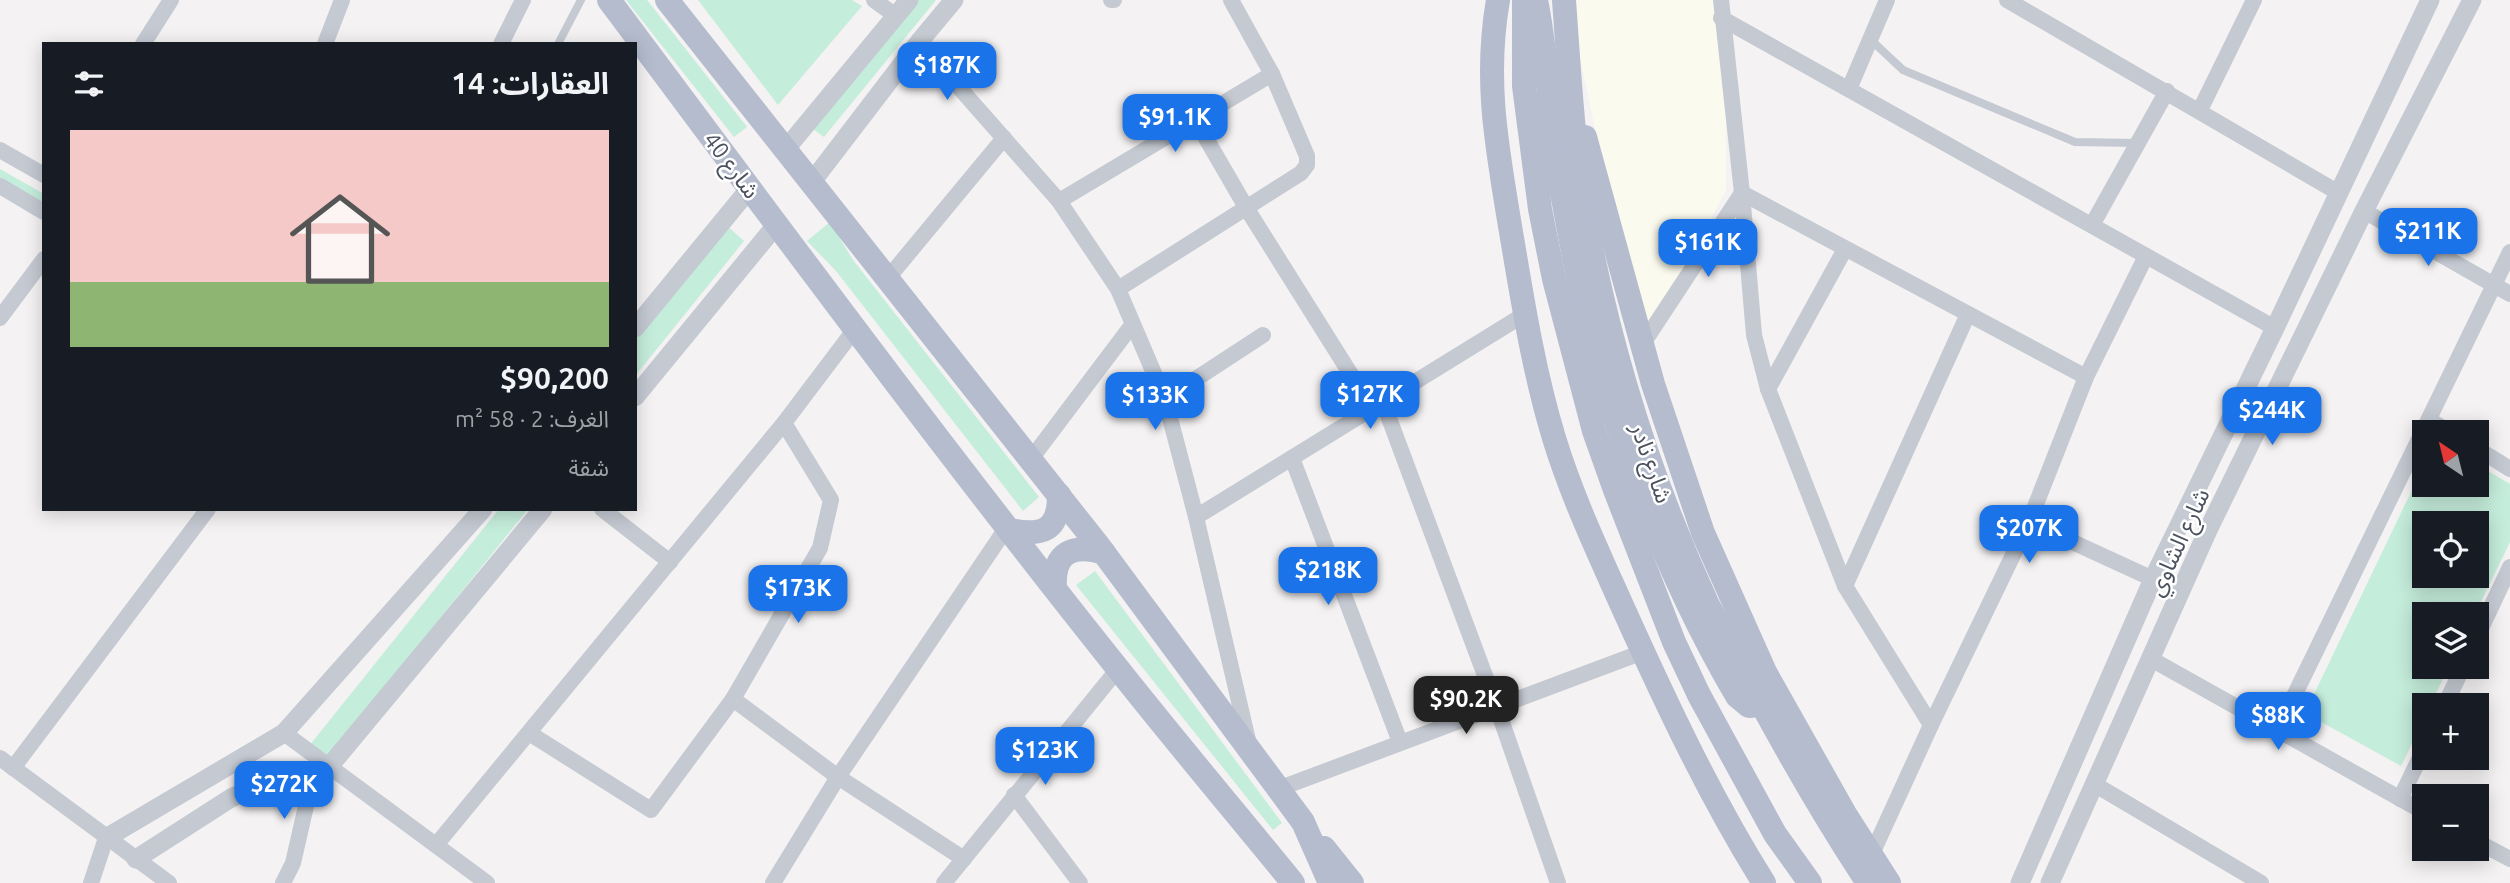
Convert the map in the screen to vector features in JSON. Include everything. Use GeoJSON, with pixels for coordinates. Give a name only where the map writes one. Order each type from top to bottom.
{"type":"FeatureCollection","features":[{"type":"Feature","properties":{"kind":"main road","name":"شارع 40"},"geometry":{"type":"LineString","coordinates":[[609,0],[1008,528],[1118,669],[1293,883]]}},
{"type":"Feature","properties":{"kind":"main road"},"geometry":{"type":"LineString","coordinates":[[667,0],[1104,553],[1278,789],[1352,883]]}},
{"type":"Feature","properties":{"kind":"main road"},"geometry":{"type":"LineString","coordinates":[[1498,0],[1494,23],[1491,94],[1495,133],[1525,314],[1554,438],[1584,520],[1643,652],[1722,812],[1764,883]]}},
{"type":"Feature","properties":{"kind":"main road","name":"شارع نادر"},"geometry":{"type":"LineString","coordinates":[[1524,0],[1524,86],[1537,186],[1555,279],[1591,418],[1615,491],[1674,642],[1699,695],[1775,834],[1810,883]]}},
{"type":"Feature","properties":{"kind":"main road"},"geometry":{"type":"LineString","coordinates":[[1536,0],[1556,154],[1571,240],[1607,388],[1632,463],[1664,550],[1725,677],[1742,701],[1749,706],[1763,704],[1769,697],[1765,672]]}},
{"type":"Feature","properties":{"kind":"main road","name":"شارع نادر"},"geometry":{"type":"LineString","coordinates":[[1563,0],[1573,127],[1590,246],[1610,331],[1659,485],[1708,605],[1750,685],[1822,812],[1868,883]]}},
{"type":"Feature","properties":{"kind":"main road"},"geometry":{"type":"LineString","coordinates":[[1568,49],[1583,133],[1642,345],[1703,533],[1765,672],[1797,731],[1889,883]]}},
{"type":"Feature","properties":{"kind":"main road"},"geometry":{"type":"LineString","coordinates":[[1008,528],[1032,534],[1050,526],[1057,515],[1059,495]]}},
{"type":"Feature","properties":{"kind":"main road"},"geometry":{"type":"LineString","coordinates":[[1055,587],[1054,577],[1058,563],[1068,554],[1081,548],[1104,553]]}},
{"type":"Feature","properties":{"kind":"main road"},"geometry":{"type":"LineString","coordinates":[[1303,822],[1330,883]]}},
{"type":"Feature","properties":{"kind":"street"},"geometry":{"type":"LineString","coordinates":[[144,42],[171,0]]}},
{"type":"Feature","properties":{"kind":"street"},"geometry":{"type":"LineString","coordinates":[[326,42],[342,0]]}},
{"type":"Feature","properties":{"kind":"street"},"geometry":{"type":"LineString","coordinates":[[502,42],[523,0]]}},
{"type":"Feature","properties":{"kind":"street"},"geometry":{"type":"LineString","coordinates":[[874,0],[896,16]]}},
{"type":"Feature","properties":{"kind":"street"},"geometry":{"type":"LineString","coordinates":[[785,150],[909,0]]}},
{"type":"Feature","properties":{"kind":"street"},"geometry":{"type":"LineString","coordinates":[[811,183],[954,0]]}},
{"type":"Feature","properties":{"kind":"street"},"geometry":{"type":"LineString","coordinates":[[1118,289],[1247,209],[1301,173],[1307,165],[1307,156],[1272,74],[1230,0]]}},
{"type":"Feature","properties":{"kind":"street"},"geometry":{"type":"LineString","coordinates":[[1721,0],[1754,335],[1768,389],[1845,586],[1931,725]]}},
{"type":"Feature","properties":{"kind":"street"},"geometry":{"type":"LineString","coordinates":[[1849,89],[1886,0]]}},
{"type":"Feature","properties":{"kind":"street"},"geometry":{"type":"LineString","coordinates":[[2007,0],[2339,193]]}},
{"type":"Feature","properties":{"kind":"street"},"geometry":{"type":"LineString","coordinates":[[2200,110],[2254,0]]}},
{"type":"Feature","properties":{"kind":"street","name":"شارع الشاوي"},"geometry":{"type":"LineString","coordinates":[[2020,883],[2153,579],[2430,0]]}},
{"type":"Feature","properties":{"kind":"street","name":"شارع الشاوي"},"geometry":{"type":"LineString","coordinates":[[2050,883],[2220,507],[2364,211],[2472,0]]}},
{"type":"Feature","properties":{"kind":"street"},"geometry":{"type":"LineString","coordinates":[[1721,18],[2275,328]]}},
{"type":"Feature","properties":{"kind":"street"},"geometry":{"type":"LineString","coordinates":[[919,42],[1059,201],[1118,289],[1165,399],[1196,517],[1250,749]]}},
{"type":"Feature","properties":{"kind":"street"},"geometry":{"type":"LineString","coordinates":[[1059,201],[1272,74]]}},
{"type":"Feature","properties":{"kind":"street"},"geometry":{"type":"LineString","coordinates":[[2092,225],[2167,92]]}},
{"type":"Feature","properties":{"kind":"street"},"geometry":{"type":"LineString","coordinates":[[1196,121],[1247,209],[1378,405],[1496,705],[1558,883]]}},
{"type":"Feature","properties":{"kind":"street"},"geometry":{"type":"LineString","coordinates":[[888,278],[1004,138]]}},
{"type":"Feature","properties":{"kind":"street"},"geometry":{"type":"LineString","coordinates":[[0,150],[42,174]]}},
{"type":"Feature","properties":{"kind":"street"},"geometry":{"type":"LineString","coordinates":[[0,186],[42,211]]}},
{"type":"Feature","properties":{"kind":"street"},"geometry":{"type":"LineString","coordinates":[[637,326],[750,188]]}},
{"type":"Feature","properties":{"kind":"street"},"geometry":{"type":"LineString","coordinates":[[1742,193],[2086,377]]}},
{"type":"Feature","properties":{"kind":"street"},"geometry":{"type":"LineString","coordinates":[[1642,345],[1742,193]]}},
{"type":"Feature","properties":{"kind":"street"},"geometry":{"type":"LineString","coordinates":[[2364,211],[2510,294]]}},
{"type":"Feature","properties":{"kind":"street"},"geometry":{"type":"LineString","coordinates":[[637,395],[777,224]]}},
{"type":"Feature","properties":{"kind":"street"},"geometry":{"type":"LineString","coordinates":[[1768,389],[1845,250]]}},
{"type":"Feature","properties":{"kind":"street"},"geometry":{"type":"LineString","coordinates":[[2429,420],[2510,252]]}},
{"type":"Feature","properties":{"kind":"street"},"geometry":{"type":"LineString","coordinates":[[1871,856],[2029,522],[2086,377],[2146,256]]}},
{"type":"Feature","properties":{"kind":"street"},"geometry":{"type":"LineString","coordinates":[[0,318],[42,262]]}},
{"type":"Feature","properties":{"kind":"street"},"geometry":{"type":"LineString","coordinates":[[1196,517],[1525,314]]}},
{"type":"Feature","properties":{"kind":"street"},"geometry":{"type":"LineString","coordinates":[[1845,586],[1968,314]]}},
{"type":"Feature","properties":{"kind":"street"},"geometry":{"type":"LineString","coordinates":[[1031,459],[1132,324]]}},
{"type":"Feature","properties":{"kind":"street"},"geometry":{"type":"LineString","coordinates":[[436,845],[784,424],[855,329]]}},
{"type":"Feature","properties":{"kind":"street"},"geometry":{"type":"LineString","coordinates":[[1165,399],[1263,335]]}},
{"type":"Feature","properties":{"kind":"street"},"geometry":{"type":"LineString","coordinates":[[529,733],[651,810],[733,699],[821,548],[831,500],[784,424]]}},
{"type":"Feature","properties":{"kind":"street"},"geometry":{"type":"LineString","coordinates":[[2277,731],[2412,455]]}},
{"type":"Feature","properties":{"kind":"street"},"geometry":{"type":"LineString","coordinates":[[2489,457],[2510,469]]}},
{"type":"Feature","properties":{"kind":"street"},"geometry":{"type":"LineString","coordinates":[[1292,458],[1399,742]]}},
{"type":"Feature","properties":{"kind":"street"},"geometry":{"type":"LineString","coordinates":[[2193,496],[2203,511],[2220,507]]}},
{"type":"Feature","properties":{"kind":"street"},"geometry":{"type":"LineString","coordinates":[[169,883],[7,763],[206,511]]}},
{"type":"Feature","properties":{"kind":"street"},"geometry":{"type":"LineString","coordinates":[[91,883],[106,838],[284,733],[481,511]]}},
{"type":"Feature","properties":{"kind":"street"},"geometry":{"type":"LineString","coordinates":[[283,883],[293,863],[321,769],[541,511]]}},
{"type":"Feature","properties":{"kind":"street"},"geometry":{"type":"LineString","coordinates":[[605,511],[670,562]]}},
{"type":"Feature","properties":{"kind":"street"},"geometry":{"type":"LineString","coordinates":[[2029,522],[2153,579]]}},
{"type":"Feature","properties":{"kind":"street"},"geometry":{"type":"LineString","coordinates":[[773,883],[838,777],[1008,528]]}},
{"type":"Feature","properties":{"kind":"street"},"geometry":{"type":"LineString","coordinates":[[2174,537],[2191,533],[2196,537],[2200,549]]}},
{"type":"Feature","properties":{"kind":"street"},"geometry":{"type":"LineString","coordinates":[[2489,611],[2510,567]]}},
{"type":"Feature","properties":{"kind":"street"},"geometry":{"type":"LineString","coordinates":[[1278,789],[1643,652]]}},
{"type":"Feature","properties":{"kind":"street"},"geometry":{"type":"LineString","coordinates":[[2151,659],[2412,806]]}},
{"type":"Feature","properties":{"kind":"street"},"geometry":{"type":"LineString","coordinates":[[944,883],[1118,669]]}},
{"type":"Feature","properties":{"kind":"street"},"geometry":{"type":"LineString","coordinates":[[733,699],[838,777],[964,859]]}},
{"type":"Feature","properties":{"kind":"street"},"geometry":{"type":"LineString","coordinates":[[284,733],[321,769],[436,845],[487,883]]}},
{"type":"Feature","properties":{"kind":"street"},"geometry":{"type":"LineString","coordinates":[[136,859],[231,798],[277,778],[321,769]]}},
{"type":"Feature","properties":{"kind":"street"},"geometry":{"type":"LineString","coordinates":[[2400,799],[2414,770]]}},
{"type":"Feature","properties":{"kind":"street"},"geometry":{"type":"LineString","coordinates":[[2094,784],[2261,883]]}},
{"type":"Feature","properties":{"kind":"street"},"geometry":{"type":"LineString","coordinates":[[1014,795],[1080,883]]}},
{"type":"Feature","properties":{"kind":"street"},"geometry":{"type":"LineString","coordinates":[[2489,848],[2510,859]]}},
{"type":"Feature","properties":{"kind":"lane"},"geometry":{"type":"LineString","coordinates":[[559,42],[581,0]]}},
{"type":"Feature","properties":{"kind":"lane"},"geometry":{"type":"LineString","coordinates":[[1870,39],[1903,70],[2075,142],[2138,143]]}},
{"type":"Feature","properties":{"kind":"shaded area"},"geometry":{"type":"Polygon","coordinates":[[[1575,0],[1726,0],[1726,190],[1641,352],[1575,33],[1575,0]]]}},
{"type":"Feature","properties":{"kind":"green space"},"geometry":{"type":"Polygon","coordinates":[[[626,0],[647,0],[747,127],[734,137],[626,0]]]}},
{"type":"Feature","properties":{"kind":"green space"},"geometry":{"type":"Polygon","coordinates":[[[698,0],[852,0],[862,6],[778,105],[698,0]]]}},
{"type":"Feature","properties":{"kind":"green space"},"geometry":{"type":"Polygon","coordinates":[[[909,0],[936,0],[824,137],[809,126],[909,0]]]}},
{"type":"Feature","properties":{"kind":"green space"},"geometry":{"type":"Polygon","coordinates":[[[0,169],[42,193],[42,212],[0,188],[0,169]]]}},
{"type":"Feature","properties":{"kind":"green space"},"geometry":{"type":"Polygon","coordinates":[[[830,222],[853,260],[1039,497],[1023,511],[836,271],[807,241],[830,222]]]}},
{"type":"Feature","properties":{"kind":"green space"},"geometry":{"type":"Polygon","coordinates":[[[727,226],[744,241],[637,374],[637,338],[727,226]]]}},
{"type":"Feature","properties":{"kind":"green space"},"geometry":{"type":"Polygon","coordinates":[[[2489,472],[2510,484],[2510,542],[2489,585],[2489,511],[2412,511],[2412,588],[2488,588],[2481,602],[2412,602],[2412,679],[2443,679],[2436,693],[2412,693],[2412,744],[2401,766],[2305,713],[2412,490],[2412,497],[2489,497],[2489,472]]]}},
{"type":"Feature","properties":{"kind":"green space"},"geometry":{"type":"Polygon","coordinates":[[[497,511],[526,511],[328,758],[309,746],[497,511]]]}},
{"type":"Feature","properties":{"kind":"green space"},"geometry":{"type":"Polygon","coordinates":[[[1095,571],[1282,823],[1273,830],[1076,585],[1095,571]]]}}]}
